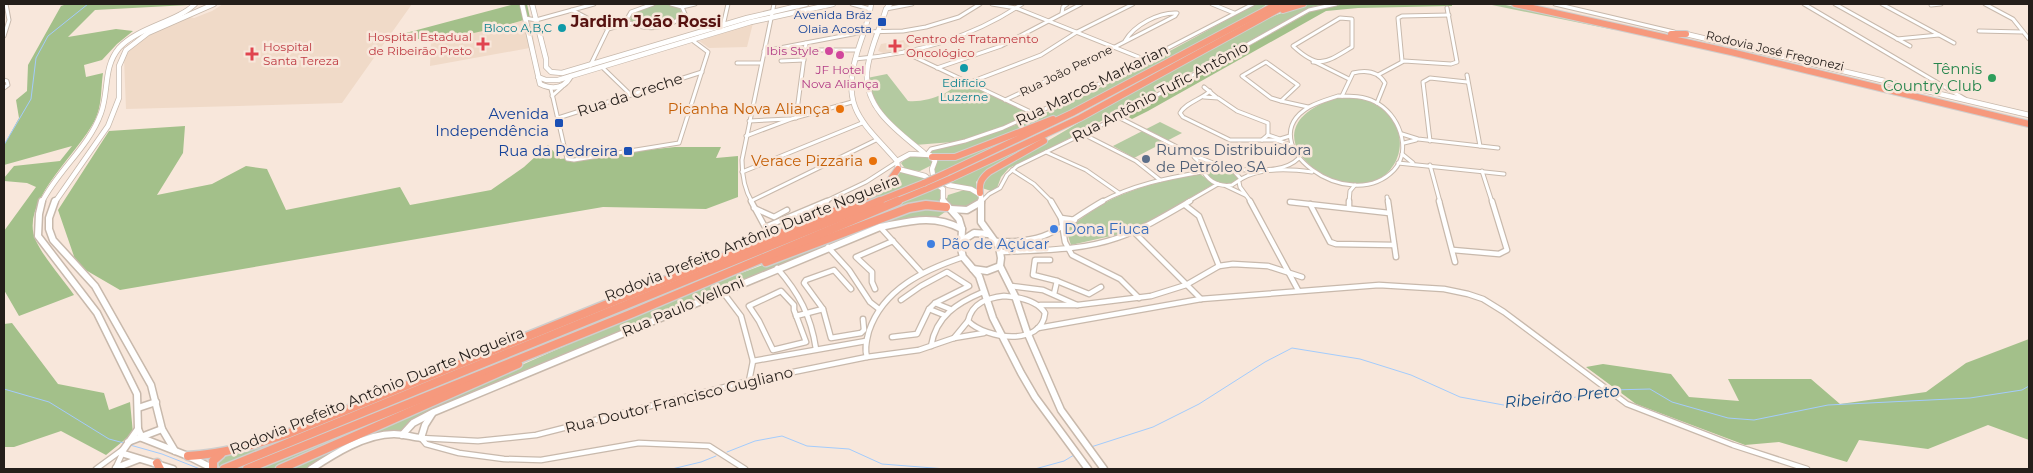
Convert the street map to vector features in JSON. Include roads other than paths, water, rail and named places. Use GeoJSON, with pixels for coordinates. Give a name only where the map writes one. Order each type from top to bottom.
{"type":"FeatureCollection","features":[{"type":"Feature","properties":{"kind":"highway"},"geometry":{"type":"LineString","coordinates":[[1243,22],[1268,4]]}},
{"type":"Feature","properties":{"kind":"highway","name":"Rodovia Prefeito Antônio Duarte Nogueira"},"geometry":{"type":"LineString","coordinates":[[224,469],[245,465],[633,313],[1051,132],[1277,4]]}},
{"type":"Feature","properties":{"kind":"highway","name":"Rodovia Prefeito Antônio Duarte Nogueira"},"geometry":{"type":"LineString","coordinates":[[1106,101],[1288,4]]}},
{"type":"Feature","properties":{"kind":"highway"},"geometry":{"type":"LineString","coordinates":[[1252,24],[1286,9],[1303,4]]}},
{"type":"Feature","properties":{"kind":"highway"},"geometry":{"type":"LineString","coordinates":[[1506,4],[1575,16]]}},
{"type":"Feature","properties":{"kind":"highway","name":"Rodovia José Fregonezi"},"geometry":{"type":"LineString","coordinates":[[1515,4],[1630,27],[2029,123]]}},
{"type":"Feature","properties":{"kind":"highway","name":"Rodovia José Fregonezi"},"geometry":{"type":"LineString","coordinates":[[1527,4],[2029,123]]}},
{"type":"Feature","properties":{"kind":"highway"},"geometry":{"type":"LineString","coordinates":[[1534,4],[1575,16]]}},
{"type":"Feature","properties":{"kind":"highway"},"geometry":{"type":"LineString","coordinates":[[1630,27],[1681,36],[1686,34]]}},
{"type":"Feature","properties":{"kind":"highway"},"geometry":{"type":"LineString","coordinates":[[928,155],[956,157],[1106,101]]}},
{"type":"Feature","properties":{"kind":"highway"},"geometry":{"type":"LineString","coordinates":[[980,192],[980,181],[990,172],[1106,101]]}},
{"type":"Feature","properties":{"kind":"highway"},"geometry":{"type":"LineString","coordinates":[[188,456],[205,456],[225,452],[281,434],[504,346],[872,196],[890,183],[897,164]]}},
{"type":"Feature","properties":{"kind":"highway","name":"Rodovia Prefeito Antônio Duarte Nogueira"},"geometry":{"type":"LineString","coordinates":[[245,465],[326,428],[874,204],[926,186]]}},
{"type":"Feature","properties":{"kind":"highway"},"geometry":{"type":"LineString","coordinates":[[744,248],[874,204]]}},
{"type":"Feature","properties":{"kind":"highway"},"geometry":{"type":"LineString","coordinates":[[280,469],[633,313],[909,208],[926,204],[948,208]]}},
{"type":"Feature","properties":{"kind":"highway"},"geometry":{"type":"LineString","coordinates":[[326,428],[504,346]]}},
{"type":"Feature","properties":{"kind":"highway"},"geometry":{"type":"LineString","coordinates":[[214,469],[213,461],[225,452]]}},
{"type":"Feature","properties":{"kind":"main road"},"geometry":{"type":"LineString","coordinates":[[214,4],[203,8],[193,8],[140,32],[122,43],[108,63],[101,114],[92,131],[42,203],[39,215],[38,236],[97,313],[137,394],[138,429],[142,438],[188,456],[214,469]]}},
{"type":"Feature","properties":{"kind":"main road"},"geometry":{"type":"LineString","coordinates":[[522,4],[540,84],[551,89],[562,87],[570,75],[591,63],[601,65]]}},
{"type":"Feature","properties":{"kind":"main road"},"geometry":{"type":"LineString","coordinates":[[532,4],[546,60],[546,67],[551,72],[570,75]]}},
{"type":"Feature","properties":{"kind":"main road"},"geometry":{"type":"LineString","coordinates":[[690,38],[732,23],[806,4]]}},
{"type":"Feature","properties":{"kind":"main road"},"geometry":{"type":"LineString","coordinates":[[538,78],[552,81],[690,38],[833,4]]}},
{"type":"Feature","properties":{"kind":"main road"},"geometry":{"type":"LineString","coordinates":[[890,4],[886,9],[871,58],[867,78],[869,94],[877,109],[897,131],[935,161],[932,169],[933,175],[948,185],[980,192],[979,215],[982,224],[988,234],[996,241],[1002,252],[1000,266],[1011,286],[1027,332],[1061,410],[1104,469]]}},
{"type":"Feature","properties":{"kind":"main road"},"geometry":{"type":"LineString","coordinates":[[870,6],[850,78],[849,90],[852,102],[862,123],[897,164],[928,177],[944,189],[943,200],[958,219],[962,229],[963,240],[961,249],[963,257],[979,276],[983,292],[1004,337],[1035,397],[1088,469]]}},
{"type":"Feature","properties":{"kind":"main road"},"geometry":{"type":"LineString","coordinates":[[174,451],[162,428],[150,385],[95,286],[53,240],[49,229],[50,218],[56,199],[108,126],[119,98],[119,66],[126,50],[148,33],[193,8]]}},
{"type":"Feature","properties":{"kind":"main road"},"geometry":{"type":"LineString","coordinates":[[1686,34],[2029,115]]}},
{"type":"Feature","properties":{"kind":"main road"},"geometry":{"type":"LineString","coordinates":[[897,164],[910,154],[928,155]]}},
{"type":"Feature","properties":{"kind":"main road"},"geometry":{"type":"LineString","coordinates":[[948,208],[971,209],[981,202]]}},
{"type":"Feature","properties":{"kind":"main road"},"geometry":{"type":"LineString","coordinates":[[937,220],[947,214],[948,208]]}},
{"type":"Feature","properties":{"kind":"main road","name":"Rua Paulo Velloni"},"geometry":{"type":"LineString","coordinates":[[402,435],[413,422],[434,412],[777,268],[880,227],[911,221],[937,220],[946,221],[962,229]]}},
{"type":"Feature","properties":{"kind":"main road"},"geometry":{"type":"LineString","coordinates":[[963,240],[967,235],[974,233],[988,234]]}},
{"type":"Feature","properties":{"kind":"main road"},"geometry":{"type":"LineString","coordinates":[[974,269],[987,271],[1000,266]]}},
{"type":"Feature","properties":{"kind":"main road"},"geometry":{"type":"LineString","coordinates":[[138,408],[156,402]]}},
{"type":"Feature","properties":{"kind":"main road"},"geometry":{"type":"LineString","coordinates":[[421,438],[424,425],[434,412]]}},
{"type":"Feature","properties":{"kind":"main road"},"geometry":{"type":"LineString","coordinates":[[125,449],[162,428]]}},
{"type":"Feature","properties":{"kind":"main road"},"geometry":{"type":"LineString","coordinates":[[125,449],[138,429]]}},
{"type":"Feature","properties":{"kind":"main road","name":"Rua Doutor Francisco Gugliano"},"geometry":{"type":"LineString","coordinates":[[311,469],[327,459],[381,436],[391,434],[421,438]]}},
{"type":"Feature","properties":{"kind":"main road"},"geometry":{"type":"LineString","coordinates":[[125,449],[140,459],[173,469]]}},
{"type":"Feature","properties":{"kind":"main road"},"geometry":{"type":"LineString","coordinates":[[115,469],[140,459]]}},
{"type":"Feature","properties":{"kind":"street"},"geometry":{"type":"LineString","coordinates":[[4,36],[9,20],[6,4]]}},
{"type":"Feature","properties":{"kind":"street"},"geometry":{"type":"LineString","coordinates":[[525,18],[536,20],[594,4]]}},
{"type":"Feature","properties":{"kind":"street"},"geometry":{"type":"LineString","coordinates":[[629,22],[627,19],[631,12],[653,4]]}},
{"type":"Feature","properties":{"kind":"street"},"geometry":{"type":"LineString","coordinates":[[672,4],[682,8],[695,4]]}},
{"type":"Feature","properties":{"kind":"street"},"geometry":{"type":"LineString","coordinates":[[722,26],[728,4]]}},
{"type":"Feature","properties":{"kind":"street"},"geometry":{"type":"LineString","coordinates":[[774,4],[746,136],[742,172],[751,201],[765,227],[841,196],[897,164]]}},
{"type":"Feature","properties":{"kind":"street"},"geometry":{"type":"LineString","coordinates":[[852,4],[870,6]]}},
{"type":"Feature","properties":{"kind":"street"},"geometry":{"type":"LineString","coordinates":[[886,9],[912,4]]}},
{"type":"Feature","properties":{"kind":"street"},"geometry":{"type":"LineString","coordinates":[[764,51],[863,32],[914,29],[940,24],[959,17],[980,4]]}},
{"type":"Feature","properties":{"kind":"street"},"geometry":{"type":"LineString","coordinates":[[992,4],[1016,8],[1146,60]]}},
{"type":"Feature","properties":{"kind":"street"},"geometry":{"type":"LineString","coordinates":[[855,58],[871,58],[904,52],[966,35],[988,26],[1022,4]]}},
{"type":"Feature","properties":{"kind":"street"},"geometry":{"type":"LineString","coordinates":[[1065,13],[1063,7],[1067,4]]}},
{"type":"Feature","properties":{"kind":"street"},"geometry":{"type":"LineString","coordinates":[[937,68],[1001,46],[1047,20],[1081,4]]}},
{"type":"Feature","properties":{"kind":"street"},"geometry":{"type":"LineString","coordinates":[[968,83],[1041,55],[1077,32],[1133,4]]}},
{"type":"Feature","properties":{"kind":"street"},"geometry":{"type":"LineString","coordinates":[[1212,4],[1234,13]]}},
{"type":"Feature","properties":{"kind":"street","name":"Rua Marcos Markarian"},"geometry":{"type":"LineString","coordinates":[[928,155],[931,149],[987,135],[1036,114],[1095,86],[1254,4]]}},
{"type":"Feature","properties":{"kind":"street","name":"Rua Antônio Tufic Antônio"},"geometry":{"type":"LineString","coordinates":[[981,202],[1000,188],[1003,179],[1012,170],[1118,117],[1309,10],[1336,4]]}},
{"type":"Feature","properties":{"kind":"street"},"geometry":{"type":"LineString","coordinates":[[1555,4],[1686,34]]}},
{"type":"Feature","properties":{"kind":"street"},"geometry":{"type":"LineString","coordinates":[[1804,4],[1969,101]]}},
{"type":"Feature","properties":{"kind":"street"},"geometry":{"type":"LineString","coordinates":[[1835,4],[1910,46]]}},
{"type":"Feature","properties":{"kind":"street"},"geometry":{"type":"LineString","coordinates":[[1882,4],[1954,43]]}},
{"type":"Feature","properties":{"kind":"street"},"geometry":{"type":"LineString","coordinates":[[1931,5],[1941,4]]}},
{"type":"Feature","properties":{"kind":"street"},"geometry":{"type":"LineString","coordinates":[[1985,4],[2012,18],[2029,39]]}},
{"type":"Feature","properties":{"kind":"street"},"geometry":{"type":"LineString","coordinates":[[591,63],[608,29],[629,22],[647,27],[664,26],[682,17],[684,14],[682,8]]}},
{"type":"Feature","properties":{"kind":"street"},"geometry":{"type":"LineString","coordinates":[[1378,75],[1403,59],[1451,64],[1457,62],[1447,8]]}},
{"type":"Feature","properties":{"kind":"street"},"geometry":{"type":"LineString","coordinates":[[572,10],[608,29]]}},
{"type":"Feature","properties":{"kind":"street","name":"Rua João Perone"},"geometry":{"type":"LineString","coordinates":[[1005,100],[1114,47],[1175,16],[1177,13],[1166,13],[1139,26],[1127,35],[1125,41]]}},
{"type":"Feature","properties":{"kind":"street"},"geometry":{"type":"LineString","coordinates":[[1403,59],[1398,18],[1402,16],[1449,15]]}},
{"type":"Feature","properties":{"kind":"street"},"geometry":{"type":"LineString","coordinates":[[1313,62],[1328,62],[1352,47],[1352,19],[1340,18],[1295,43],[1293,46],[1313,62],[1349,79]]}},
{"type":"Feature","properties":{"kind":"street"},"geometry":{"type":"LineString","coordinates":[[723,19],[732,23]]}},
{"type":"Feature","properties":{"kind":"street"},"geometry":{"type":"LineString","coordinates":[[1979,31],[2022,32]]}},
{"type":"Feature","properties":{"kind":"street"},"geometry":{"type":"LineString","coordinates":[[1897,39],[1940,35]]}},
{"type":"Feature","properties":{"kind":"street"},"geometry":{"type":"LineString","coordinates":[[551,89],[567,159],[679,143],[708,52],[690,38]]}},
{"type":"Feature","properties":{"kind":"street"},"geometry":{"type":"LineString","coordinates":[[796,118],[806,43]]}},
{"type":"Feature","properties":{"kind":"street"},"geometry":{"type":"LineString","coordinates":[[812,53],[817,50],[858,50]]}},
{"type":"Feature","properties":{"kind":"street"},"geometry":{"type":"LineString","coordinates":[[904,52],[1036,114]]}},
{"type":"Feature","properties":{"kind":"street"},"geometry":{"type":"LineString","coordinates":[[780,61],[804,60]]}},
{"type":"Feature","properties":{"kind":"street"},"geometry":{"type":"LineString","coordinates":[[1281,101],[1297,88],[1296,82],[1266,62],[1244,74],[1243,78],[1266,96],[1281,101],[1293,105],[1308,107]]}},
{"type":"Feature","properties":{"kind":"street"},"geometry":{"type":"LineString","coordinates":[[1327,69],[1325,65],[1328,62]]}},
{"type":"Feature","properties":{"kind":"street"},"geometry":{"type":"LineString","coordinates":[[738,63],[761,63]]}},
{"type":"Feature","properties":{"kind":"street"},"geometry":{"type":"LineString","coordinates":[[601,65],[631,95]]}},
{"type":"Feature","properties":{"kind":"street","name":"Rua da Creche"},"geometry":{"type":"LineString","coordinates":[[558,118],[702,72]]}},
{"type":"Feature","properties":{"kind":"street"},"geometry":{"type":"LineString","coordinates":[[1341,74],[1366,72],[1378,75],[1385,83],[1377,103]]}},
{"type":"Feature","properties":{"kind":"street"},"geometry":{"type":"LineString","coordinates":[[1342,96],[1352,74]]}},
{"type":"Feature","properties":{"kind":"street"},"geometry":{"type":"LineString","coordinates":[[1467,75],[1480,146]]}},
{"type":"Feature","properties":{"kind":"street"},"geometry":{"type":"LineString","coordinates":[[1430,141],[1422,82],[1430,78],[1467,82]]}},
{"type":"Feature","properties":{"kind":"street"},"geometry":{"type":"LineString","coordinates":[[4,80],[8,85],[4,88]]}},
{"type":"Feature","properties":{"kind":"street"},"geometry":{"type":"LineString","coordinates":[[552,96],[562,87]]}},
{"type":"Feature","properties":{"kind":"street"},"geometry":{"type":"LineString","coordinates":[[1204,87],[1238,111],[1268,122],[1268,135]]}},
{"type":"Feature","properties":{"kind":"street"},"geometry":{"type":"LineString","coordinates":[[1210,92],[1182,109],[1180,113],[1183,117],[1230,140],[1262,140],[1290,136]]}},
{"type":"Feature","properties":{"kind":"street"},"geometry":{"type":"LineString","coordinates":[[1118,117],[1193,155],[1213,163],[1224,164],[1235,170],[1302,170],[1313,172],[1331,181],[1356,185],[1381,180],[1398,163],[1404,143],[1397,123],[1377,103],[1362,97],[1342,96],[1330,98],[1308,107],[1301,112],[1291,125],[1290,136],[1291,145],[1299,158],[1313,172]]}},
{"type":"Feature","properties":{"kind":"street"},"geometry":{"type":"LineString","coordinates":[[1204,97],[1218,98]]}},
{"type":"Feature","properties":{"kind":"street"},"geometry":{"type":"LineString","coordinates":[[749,121],[791,119],[852,102]]}},
{"type":"Feature","properties":{"kind":"street"},"geometry":{"type":"LineString","coordinates":[[1293,105],[1301,112]]}},
{"type":"Feature","properties":{"kind":"street"},"geometry":{"type":"LineString","coordinates":[[774,119],[779,122],[777,125]]}},
{"type":"Feature","properties":{"kind":"street"},"geometry":{"type":"LineString","coordinates":[[746,136],[791,119]]}},
{"type":"Feature","properties":{"kind":"street"},"geometry":{"type":"LineString","coordinates":[[742,172],[862,123]]}},
{"type":"Feature","properties":{"kind":"street"},"geometry":{"type":"LineString","coordinates":[[1083,134],[1136,161],[1160,180]]}},
{"type":"Feature","properties":{"kind":"street"},"geometry":{"type":"LineString","coordinates":[[1402,134],[1430,141],[1498,148]]}},
{"type":"Feature","properties":{"kind":"street"},"geometry":{"type":"LineString","coordinates":[[1262,140],[1268,135]]}},
{"type":"Feature","properties":{"kind":"street"},"geometry":{"type":"LineString","coordinates":[[1268,135],[1291,145]]}},
{"type":"Feature","properties":{"kind":"street"},"geometry":{"type":"LineString","coordinates":[[1404,143],[1418,139]]}},
{"type":"Feature","properties":{"kind":"street"},"geometry":{"type":"LineString","coordinates":[[751,201],[876,140]]}},
{"type":"Feature","properties":{"kind":"street"},"geometry":{"type":"LineString","coordinates":[[1046,152],[1086,170],[1119,193]]}},
{"type":"Feature","properties":{"kind":"street"},"geometry":{"type":"LineString","coordinates":[[1402,154],[1413,163]]}},
{"type":"Feature","properties":{"kind":"street"},"geometry":{"type":"LineString","coordinates":[[1193,155],[1203,166]]}},
{"type":"Feature","properties":{"kind":"street"},"geometry":{"type":"LineString","coordinates":[[1226,186],[1246,175],[1281,170],[1296,163],[1299,158]]}},
{"type":"Feature","properties":{"kind":"street"},"geometry":{"type":"LineString","coordinates":[[1203,166],[1213,163]]}},
{"type":"Feature","properties":{"kind":"street"},"geometry":{"type":"LineString","coordinates":[[1398,163],[1413,163],[1504,174]]}},
{"type":"Feature","properties":{"kind":"street"},"geometry":{"type":"LineString","coordinates":[[1430,165],[1455,262]]}},
{"type":"Feature","properties":{"kind":"street"},"geometry":{"type":"LineString","coordinates":[[1203,166],[1202,172],[1207,178],[1245,195]]}},
{"type":"Feature","properties":{"kind":"street"},"geometry":{"type":"LineString","coordinates":[[1012,170],[1024,176],[1043,192],[1061,218],[1067,249],[1078,259],[1102,269],[1128,285],[1140,298]]}},
{"type":"Feature","properties":{"kind":"street"},"geometry":{"type":"LineString","coordinates":[[1235,170],[1245,195],[1257,211],[1298,290]]}},
{"type":"Feature","properties":{"kind":"street"},"geometry":{"type":"LineString","coordinates":[[1453,250],[1499,254],[1507,250],[1482,171]]}},
{"type":"Feature","properties":{"kind":"street"},"geometry":{"type":"LineString","coordinates":[[996,241],[1037,240],[1062,229],[1099,203],[1119,193],[1160,180],[1202,172]]}},
{"type":"Feature","properties":{"kind":"street"},"geometry":{"type":"LineString","coordinates":[[1340,183],[1350,191]]}},
{"type":"Feature","properties":{"kind":"street"},"geometry":{"type":"LineString","coordinates":[[1002,252],[1067,249],[1134,232],[1218,184]]}},
{"type":"Feature","properties":{"kind":"street"},"geometry":{"type":"LineString","coordinates":[[1350,208],[1350,191],[1356,185]]}},
{"type":"Feature","properties":{"kind":"street"},"geometry":{"type":"LineString","coordinates":[[980,192],[994,192]]}},
{"type":"Feature","properties":{"kind":"street"},"geometry":{"type":"LineString","coordinates":[[1387,197],[1396,257]]}},
{"type":"Feature","properties":{"kind":"street"},"geometry":{"type":"LineString","coordinates":[[1290,202],[1389,213]]}},
{"type":"Feature","properties":{"kind":"street"},"geometry":{"type":"LineString","coordinates":[[1185,204],[1198,216],[1219,266]]}},
{"type":"Feature","properties":{"kind":"street"},"geometry":{"type":"LineString","coordinates":[[1310,204],[1330,242],[1336,244],[1394,245]]}},
{"type":"Feature","properties":{"kind":"street"},"geometry":{"type":"LineString","coordinates":[[754,208],[774,217],[786,210]]}},
{"type":"Feature","properties":{"kind":"street"},"geometry":{"type":"LineString","coordinates":[[1061,218],[1075,220]]}},
{"type":"Feature","properties":{"kind":"street"},"geometry":{"type":"LineString","coordinates":[[880,227],[894,240],[922,273]]}},
{"type":"Feature","properties":{"kind":"street"},"geometry":{"type":"LineString","coordinates":[[1134,232],[1201,299]]}},
{"type":"Feature","properties":{"kind":"street"},"geometry":{"type":"LineString","coordinates":[[875,289],[872,282],[872,272],[856,257],[894,240]]}},
{"type":"Feature","properties":{"kind":"street"},"geometry":{"type":"LineString","coordinates":[[828,247],[849,270],[870,302],[879,309]]}},
{"type":"Feature","properties":{"kind":"street"},"geometry":{"type":"LineString","coordinates":[[867,358],[865,352],[869,329],[879,309],[898,289],[922,273],[963,257]]}},
{"type":"Feature","properties":{"kind":"street"},"geometry":{"type":"LineString","coordinates":[[1050,260],[1036,260],[1033,275],[1057,281],[1089,294],[1101,287]]}},
{"type":"Feature","properties":{"kind":"street"},"geometry":{"type":"LineString","coordinates":[[954,338],[968,321],[972,308],[986,299],[1015,296],[1028,299],[1040,305],[1078,306],[1140,298],[1186,285],[1219,266],[1250,264],[1302,277]]}},
{"type":"Feature","properties":{"kind":"street"},"geometry":{"type":"LineString","coordinates":[[777,268],[793,285],[809,312],[816,349]]}},
{"type":"Feature","properties":{"kind":"street"},"geometry":{"type":"LineString","coordinates":[[851,288],[833,270],[806,280],[804,283],[823,309],[831,338],[861,333],[864,330],[863,319]]}},
{"type":"Feature","properties":{"kind":"street"},"geometry":{"type":"LineString","coordinates":[[892,337],[917,334],[929,310],[935,303],[968,287],[968,285],[947,272],[921,286],[901,300]]}},
{"type":"Feature","properties":{"kind":"street"},"geometry":{"type":"LineString","coordinates":[[1054,294],[1057,281]]}},
{"type":"Feature","properties":{"kind":"street"},"geometry":{"type":"LineString","coordinates":[[968,321],[973,327],[984,333],[1004,337],[1038,328],[1201,299],[1379,285],[1444,289],[1468,294],[1504,312],[1628,404],[1733,445],[1807,469]]}},
{"type":"Feature","properties":{"kind":"street"},"geometry":{"type":"LineString","coordinates":[[1011,286],[1054,294],[1078,306]]}},
{"type":"Feature","properties":{"kind":"street"},"geometry":{"type":"LineString","coordinates":[[722,291],[741,316],[753,361],[749,381]]}},
{"type":"Feature","properties":{"kind":"street"},"geometry":{"type":"LineString","coordinates":[[781,291],[794,305],[794,310],[806,343],[773,350],[759,321],[749,306],[781,291]]}},
{"type":"Feature","properties":{"kind":"street"},"geometry":{"type":"LineString","coordinates":[[931,346],[932,335],[937,323],[944,315],[961,302],[983,292]]}},
{"type":"Feature","properties":{"kind":"street"},"geometry":{"type":"LineString","coordinates":[[935,303],[950,309]]}},
{"type":"Feature","properties":{"kind":"street"},"geometry":{"type":"LineString","coordinates":[[1038,328],[1044,317],[1040,305]]}},
{"type":"Feature","properties":{"kind":"street"},"geometry":{"type":"LineString","coordinates":[[794,310],[806,306]]}},
{"type":"Feature","properties":{"kind":"street"},"geometry":{"type":"LineString","coordinates":[[796,316],[823,309]]}},
{"type":"Feature","properties":{"kind":"street"},"geometry":{"type":"LineString","coordinates":[[929,310],[944,315]]}},
{"type":"Feature","properties":{"kind":"street","name":"Rua Doutor Francisco Gugliano"},"geometry":{"type":"LineString","coordinates":[[421,438],[479,442],[508,441],[749,381],[919,350],[954,338],[984,333]]}},
{"type":"Feature","properties":{"kind":"street"},"geometry":{"type":"LineString","coordinates":[[753,361],[866,341]]}},
{"type":"Feature","properties":{"kind":"street"},"geometry":{"type":"LineString","coordinates":[[421,438],[426,444],[441,450],[504,459],[541,460],[639,443],[709,446],[745,469]]}},
{"type":"Feature","properties":{"kind":"street"},"geometry":{"type":"LineString","coordinates":[[115,469],[125,449]]}},
{"type":"Feature","properties":{"kind":"street"},"geometry":{"type":"LineString","coordinates":[[96,469],[125,449]]}},
{"type":"Feature","properties":{"kind":"waterway","name":"Ribeirão Preto"},"geometry":{"type":"LineString","coordinates":[[4,145],[31,99],[36,58],[48,36],[88,4]]}},
{"type":"Feature","properties":{"kind":"waterway","name":"Ribeirão Preto"},"geometry":{"type":"LineString","coordinates":[[1091,447],[1153,427],[1199,404],[1265,362],[1292,348],[1360,359],[1411,375],[1460,397],[1509,406],[1592,395],[1608,391]]}},
{"type":"Feature","properties":{"kind":"waterway","name":"Ribeirão Preto"},"geometry":{"type":"LineString","coordinates":[[1612,390],[1650,389],[1672,402],[1728,418],[1754,420],[1828,405],[1970,398],[2022,390],[2029,386]]}},
{"type":"Feature","properties":{"kind":"waterway","name":"Ribeirão Preto"},"geometry":{"type":"LineString","coordinates":[[4,389],[49,402],[109,439],[124,443]]}},
{"type":"Feature","properties":{"kind":"waterway","name":"Ribeirão Preto"},"geometry":{"type":"LineString","coordinates":[[727,452],[755,441],[782,436],[807,446],[849,449],[882,464],[946,469]]}},
{"type":"Feature","properties":{"kind":"waterway","name":"Ribeirão Preto"},"geometry":{"type":"LineString","coordinates":[[130,445],[162,454],[200,469]]}},
{"type":"Feature","properties":{"kind":"waterway","name":"Ribeirão Preto"},"geometry":{"type":"LineString","coordinates":[[1035,469],[1064,461],[1074,455]]}},
{"type":"Feature","properties":{"kind":"waterway","name":"Ribeirão Preto"},"geometry":{"type":"LineString","coordinates":[[672,469],[701,462],[716,456]]}},
{"type":"Feature","properties":{"kind":"place","name":"Avenida Bráz Olaia Acosta"},"geometry":{"type":"Point","coordinates":[882,22]}},
{"type":"Feature","properties":{"kind":"place","name":"Bloco A,B,C"},"geometry":{"type":"Point","coordinates":[562,28]}},
{"type":"Feature","properties":{"kind":"place","name":"Hospital Estadual de Ribeirão Preto"},"geometry":{"type":"Point","coordinates":[483,44]}},
{"type":"Feature","properties":{"kind":"place","name":"Centro de Tratamento Oncológico"},"geometry":{"type":"Point","coordinates":[895,46]}},
{"type":"Feature","properties":{"kind":"place","name":"Ibis Style"},"geometry":{"type":"Point","coordinates":[829,51]}},
{"type":"Feature","properties":{"kind":"place","name":"Hospital Santa Tereza"},"geometry":{"type":"Point","coordinates":[252,54]}},
{"type":"Feature","properties":{"kind":"place","name":"JF Hotel Nova Aliança"},"geometry":{"type":"Point","coordinates":[840,55]}},
{"type":"Feature","properties":{"kind":"place","name":"Edifício Luzerne"},"geometry":{"type":"Point","coordinates":[964,68]}},
{"type":"Feature","properties":{"kind":"place","name":"Tênnis Country Club"},"geometry":{"type":"Point","coordinates":[1992,78]}},
{"type":"Feature","properties":{"kind":"place","name":"Picanha Nova Aliança"},"geometry":{"type":"Point","coordinates":[840,109]}},
{"type":"Feature","properties":{"kind":"place","name":"Avenida Independência"},"geometry":{"type":"Point","coordinates":[559,123]}},
{"type":"Feature","properties":{"kind":"place","name":"Rua da Pedreira"},"geometry":{"type":"Point","coordinates":[628,151]}},
{"type":"Feature","properties":{"kind":"place","name":"Rumos Distribuidora de Petróleo SA"},"geometry":{"type":"Point","coordinates":[1146,159]}},
{"type":"Feature","properties":{"kind":"place","name":"Verace Pizzaria"},"geometry":{"type":"Point","coordinates":[873,161]}},
{"type":"Feature","properties":{"kind":"place","name":"Dona Fiuca"},"geometry":{"type":"Point","coordinates":[1054,229]}},
{"type":"Feature","properties":{"kind":"place","name":"Pão de Açúcar"},"geometry":{"type":"Point","coordinates":[931,244]}},
{"type":"Feature","properties":{"kind":"district","name":"Jardim João Rossi"},"geometry":{"type":"Point","coordinates":[646,21]}}]}
